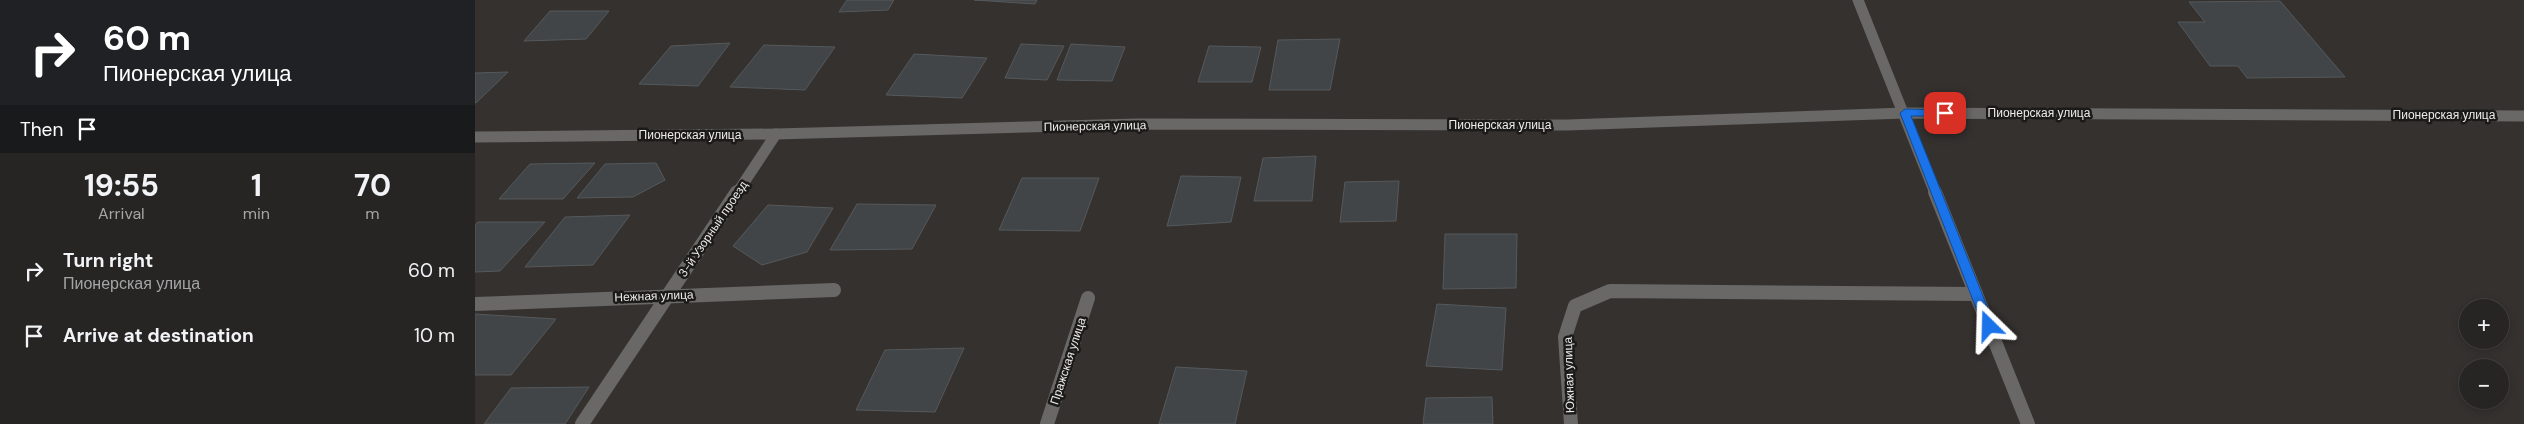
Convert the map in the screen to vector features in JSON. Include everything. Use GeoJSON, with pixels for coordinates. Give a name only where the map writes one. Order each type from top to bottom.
{"type":"FeatureCollection","features":[{"type":"Feature","properties":{"kind":"street"},"geometry":{"type":"LineString","coordinates":[[1858,0],[1905,113],[2028,424]]}},
{"type":"Feature","properties":{"kind":"street","name":"Пионерская улица"},"geometry":{"type":"LineString","coordinates":[[475,137],[776,134],[1137,124],[1567,125],[1905,113],[2524,116]]}},
{"type":"Feature","properties":{"kind":"street","name":"3-й Узорный проезд"},"geometry":{"type":"LineString","coordinates":[[582,424],[776,134]]}},
{"type":"Feature","properties":{"kind":"street","name":"Нежная улица"},"geometry":{"type":"LineString","coordinates":[[475,304],[834,290]]}},
{"type":"Feature","properties":{"kind":"street","name":"Южная улица"},"geometry":{"type":"LineString","coordinates":[[1571,424],[1565,337],[1575,306],[1610,291],[1976,294]]}},
{"type":"Feature","properties":{"kind":"street","name":"Пражская улица"},"geometry":{"type":"LineString","coordinates":[[1047,424],[1088,298]]}},
{"type":"Feature","properties":{"kind":"building"},"geometry":{"type":"Polygon","coordinates":[[[847,0],[894,0],[888,10],[839,12],[847,0]]]}},
{"type":"Feature","properties":{"kind":"building"},"geometry":{"type":"Polygon","coordinates":[[[974,0],[1037,0],[1035,4],[974,0]]]}},
{"type":"Feature","properties":{"kind":"building"},"geometry":{"type":"Polygon","coordinates":[[[2280,1],[2345,77],[2247,78],[2238,66],[2210,66],[2178,22],[2205,22],[2189,2],[2280,1]]]}},
{"type":"Feature","properties":{"kind":"building"},"geometry":{"type":"Polygon","coordinates":[[[550,11],[609,11],[586,39],[524,41],[550,11]]]}},
{"type":"Feature","properties":{"kind":"building"},"geometry":{"type":"Polygon","coordinates":[[[1340,39],[1330,90],[1269,90],[1278,40],[1340,39]]]}},
{"type":"Feature","properties":{"kind":"building"},"geometry":{"type":"Polygon","coordinates":[[[730,43],[698,86],[639,84],[671,46],[730,43]]]}},
{"type":"Feature","properties":{"kind":"building"},"geometry":{"type":"Polygon","coordinates":[[[1021,44],[1064,46],[1047,80],[1005,78],[1021,44]]]}},
{"type":"Feature","properties":{"kind":"building"},"geometry":{"type":"Polygon","coordinates":[[[1071,44],[1125,47],[1112,81],[1057,80],[1071,44]]]}},
{"type":"Feature","properties":{"kind":"building"},"geometry":{"type":"Polygon","coordinates":[[[764,45],[835,47],[805,90],[730,87],[764,45]]]}},
{"type":"Feature","properties":{"kind":"building"},"geometry":{"type":"Polygon","coordinates":[[[1209,46],[1261,47],[1252,82],[1198,82],[1209,46]]]}},
{"type":"Feature","properties":{"kind":"building"},"geometry":{"type":"Polygon","coordinates":[[[914,54],[987,58],[962,98],[886,95],[914,54]]]}},
{"type":"Feature","properties":{"kind":"building"},"geometry":{"type":"Polygon","coordinates":[[[508,72],[477,102],[475,103],[475,73],[508,72]]]}},
{"type":"Feature","properties":{"kind":"building"},"geometry":{"type":"Polygon","coordinates":[[[1316,156],[1312,201],[1254,201],[1263,158],[1316,156]]]}},
{"type":"Feature","properties":{"kind":"building"},"geometry":{"type":"Polygon","coordinates":[[[595,163],[563,199],[499,199],[530,164],[595,163]]]}},
{"type":"Feature","properties":{"kind":"building"},"geometry":{"type":"Polygon","coordinates":[[[656,163],[665,180],[633,197],[577,198],[605,164],[656,163]]]}},
{"type":"Feature","properties":{"kind":"building"},"geometry":{"type":"Polygon","coordinates":[[[1181,176],[1241,177],[1231,222],[1167,226],[1181,176]]]}},
{"type":"Feature","properties":{"kind":"building"},"geometry":{"type":"Polygon","coordinates":[[[1022,178],[1099,178],[1080,231],[999,230],[1022,178]]]}},
{"type":"Feature","properties":{"kind":"building"},"geometry":{"type":"Polygon","coordinates":[[[1399,181],[1396,221],[1340,222],[1345,182],[1399,181]]]}},
{"type":"Feature","properties":{"kind":"building"},"geometry":{"type":"Polygon","coordinates":[[[857,204],[936,205],[912,249],[830,250],[857,204]]]}},
{"type":"Feature","properties":{"kind":"building"},"geometry":{"type":"Polygon","coordinates":[[[768,205],[833,208],[807,252],[762,265],[733,246],[768,205]]]}},
{"type":"Feature","properties":{"kind":"building"},"geometry":{"type":"Polygon","coordinates":[[[630,215],[593,265],[525,267],[565,217],[630,215]]]}},
{"type":"Feature","properties":{"kind":"building"},"geometry":{"type":"Polygon","coordinates":[[[478,222],[545,222],[500,271],[475,272],[475,225],[478,222]]]}},
{"type":"Feature","properties":{"kind":"building"},"geometry":{"type":"Polygon","coordinates":[[[1445,234],[1517,234],[1516,288],[1443,289],[1445,234]]]}},
{"type":"Feature","properties":{"kind":"building"},"geometry":{"type":"Polygon","coordinates":[[[1437,304],[1506,308],[1502,370],[1426,366],[1437,304]]]}},
{"type":"Feature","properties":{"kind":"building"},"geometry":{"type":"Polygon","coordinates":[[[475,314],[556,319],[511,375],[475,375],[475,314]]]}},
{"type":"Feature","properties":{"kind":"building"},"geometry":{"type":"Polygon","coordinates":[[[964,348],[935,412],[856,410],[885,350],[964,348]]]}},
{"type":"Feature","properties":{"kind":"building"},"geometry":{"type":"Polygon","coordinates":[[[1176,367],[1247,371],[1235,424],[1159,424],[1176,367]]]}},
{"type":"Feature","properties":{"kind":"building"},"geometry":{"type":"Polygon","coordinates":[[[589,387],[565,424],[484,424],[511,388],[589,387]]]}},
{"type":"Feature","properties":{"kind":"building"},"geometry":{"type":"Polygon","coordinates":[[[1492,397],[1493,424],[1423,424],[1426,398],[1492,397]]]}},
{"type":"Feature","properties":{"kind":"route"},"geometry":{"type":"LineString","coordinates":[[1945,113],[1905,113],[1989,326]]}}]}
